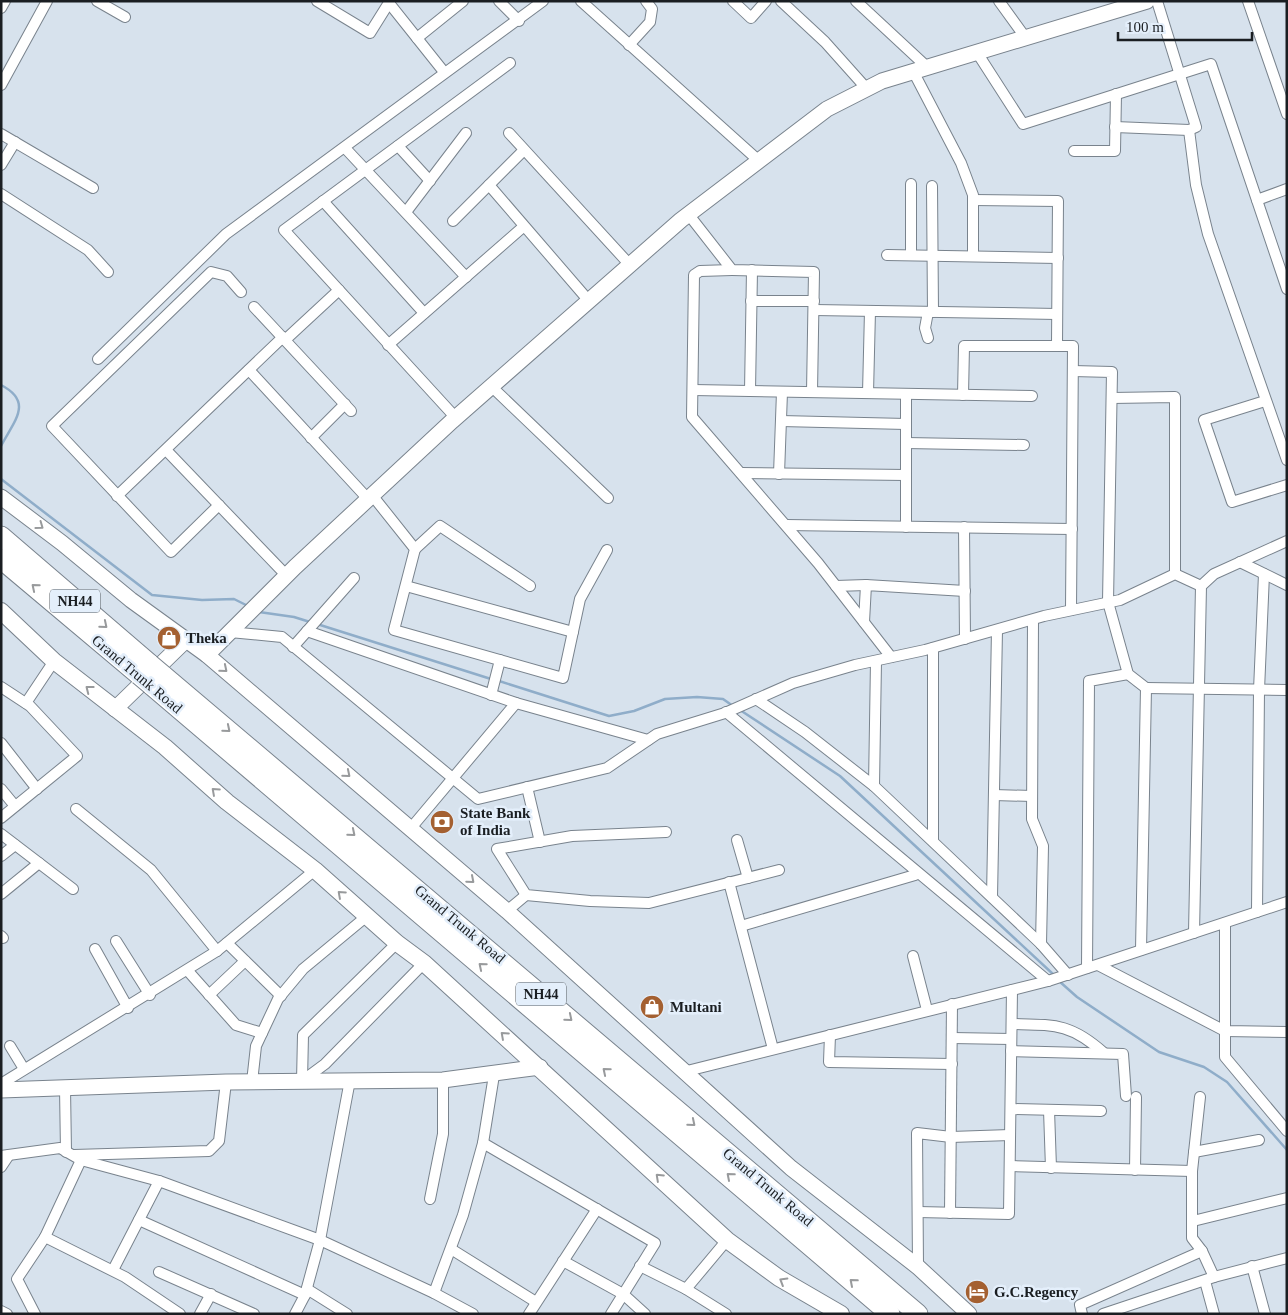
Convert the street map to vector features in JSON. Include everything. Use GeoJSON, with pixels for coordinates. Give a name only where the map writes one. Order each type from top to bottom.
{"type":"FeatureCollection","features":[{"type":"Feature","properties":{"kind":"highway","name":"Grand Trunk Road"},"geometry":{"type":"LineString","coordinates":[[1,536],[151,675],[890,1314]]}},
{"type":"Feature","properties":{"kind":"highway","name":"Grand Trunk Road"},"geometry":{"type":"LineString","coordinates":[[1,559],[151,675],[918,1314]]}},
{"type":"Feature","properties":{"kind":"main road"},"geometry":{"type":"LineString","coordinates":[[1,611],[54,661],[165,747],[227,802],[315,870],[398,943],[424,963],[728,1240],[779,1278],[841,1314]]}},
{"type":"Feature","properties":{"kind":"street"},"geometry":{"type":"LineString","coordinates":[[1,8],[5,1]]}},
{"type":"Feature","properties":{"kind":"street"},"geometry":{"type":"LineString","coordinates":[[1,85],[47,1]]}},
{"type":"Feature","properties":{"kind":"street"},"geometry":{"type":"LineString","coordinates":[[97,1],[126,17]]}},
{"type":"Feature","properties":{"kind":"street"},"geometry":{"type":"LineString","coordinates":[[317,1],[370,33],[390,2],[444,72]]}},
{"type":"Feature","properties":{"kind":"street"},"geometry":{"type":"LineString","coordinates":[[417,38],[463,1]]}},
{"type":"Feature","properties":{"kind":"street"},"geometry":{"type":"LineString","coordinates":[[499,1],[519,20]]}},
{"type":"Feature","properties":{"kind":"street"},"geometry":{"type":"LineString","coordinates":[[98,359],[226,234],[543,1]]}},
{"type":"Feature","properties":{"kind":"street"},"geometry":{"type":"LineString","coordinates":[[581,1],[758,160]]}},
{"type":"Feature","properties":{"kind":"street"},"geometry":{"type":"LineString","coordinates":[[629,44],[650,22],[652,9],[646,1]]}},
{"type":"Feature","properties":{"kind":"street"},"geometry":{"type":"LineString","coordinates":[[733,1],[751,18],[766,1]]}},
{"type":"Feature","properties":{"kind":"street"},"geometry":{"type":"LineString","coordinates":[[781,1],[825,42],[866,89]]}},
{"type":"Feature","properties":{"kind":"street"},"geometry":{"type":"LineString","coordinates":[[856,1],[920,69],[961,163],[973,200],[973,256]]}},
{"type":"Feature","properties":{"kind":"street"},"geometry":{"type":"LineString","coordinates":[[998,1],[1025,37]]}},
{"type":"Feature","properties":{"kind":"street"},"geometry":{"type":"LineString","coordinates":[[207,655],[286,575],[370,497],[456,418],[589,301],[689,215],[758,160],[828,109],[866,89],[920,69],[1147,1]]}},
{"type":"Feature","properties":{"kind":"street"},"geometry":{"type":"LineString","coordinates":[[1115,127],[1189,130],[1196,127],[1157,1]]}},
{"type":"Feature","properties":{"kind":"street"},"geometry":{"type":"LineString","coordinates":[[1248,1],[1287,114]]}},
{"type":"Feature","properties":{"kind":"street"},"geometry":{"type":"LineString","coordinates":[[976,51],[1023,124],[1211,64],[1287,289]]}},
{"type":"Feature","properties":{"kind":"street"},"geometry":{"type":"LineString","coordinates":[[456,418],[284,230],[510,63]]}},
{"type":"Feature","properties":{"kind":"street"},"geometry":{"type":"LineString","coordinates":[[1074,151],[1115,151],[1116,94]]}},
{"type":"Feature","properties":{"kind":"street"},"geometry":{"type":"LineString","coordinates":[[1189,130],[1196,185],[1208,234],[1287,460]]}},
{"type":"Feature","properties":{"kind":"street"},"geometry":{"type":"LineString","coordinates":[[406,212],[466,133]]}},
{"type":"Feature","properties":{"kind":"street"},"geometry":{"type":"LineString","coordinates":[[509,133],[630,265]]}},
{"type":"Feature","properties":{"kind":"street"},"geometry":{"type":"LineString","coordinates":[[1,134],[93,188]]}},
{"type":"Feature","properties":{"kind":"street"},"geometry":{"type":"LineString","coordinates":[[1,165],[15,142]]}},
{"type":"Feature","properties":{"kind":"street"},"geometry":{"type":"LineString","coordinates":[[398,146],[430,181]]}},
{"type":"Feature","properties":{"kind":"street"},"geometry":{"type":"LineString","coordinates":[[345,148],[367,169],[466,277]]}},
{"type":"Feature","properties":{"kind":"street"},"geometry":{"type":"LineString","coordinates":[[454,221],[524,151]]}},
{"type":"Feature","properties":{"kind":"street"},"geometry":{"type":"LineString","coordinates":[[911,184],[911,255]]}},
{"type":"Feature","properties":{"kind":"street"},"geometry":{"type":"LineString","coordinates":[[488,185],[589,301]]}},
{"type":"Feature","properties":{"kind":"street"},"geometry":{"type":"LineString","coordinates":[[928,338],[925,328],[930,312],[934,256],[932,186]]}},
{"type":"Feature","properties":{"kind":"street"},"geometry":{"type":"LineString","coordinates":[[1257,200],[1287,189]]}},
{"type":"Feature","properties":{"kind":"street"},"geometry":{"type":"LineString","coordinates":[[1,194],[88,250],[108,272]]}},
{"type":"Feature","properties":{"kind":"street"},"geometry":{"type":"LineString","coordinates":[[973,200],[1058,201],[1057,346]]}},
{"type":"Feature","properties":{"kind":"street"},"geometry":{"type":"LineString","coordinates":[[323,201],[424,313]]}},
{"type":"Feature","properties":{"kind":"street"},"geometry":{"type":"LineString","coordinates":[[689,215],[732,270]]}},
{"type":"Feature","properties":{"kind":"street"},"geometry":{"type":"LineString","coordinates":[[388,344],[524,227]]}},
{"type":"Feature","properties":{"kind":"street"},"geometry":{"type":"LineString","coordinates":[[887,255],[1058,258]]}},
{"type":"Feature","properties":{"kind":"street"},"geometry":{"type":"LineString","coordinates":[[812,392],[814,272],[700,270],[694,275],[692,417],[786,525],[891,657]]}},
{"type":"Feature","properties":{"kind":"street"},"geometry":{"type":"LineString","coordinates":[[750,391],[752,270]]}},
{"type":"Feature","properties":{"kind":"street"},"geometry":{"type":"LineString","coordinates":[[219,506],[171,552],[52,426],[210,272],[227,276],[242,292]]}},
{"type":"Feature","properties":{"kind":"street"},"geometry":{"type":"LineString","coordinates":[[117,496],[248,370],[339,290]]}},
{"type":"Feature","properties":{"kind":"street"},"geometry":{"type":"LineString","coordinates":[[751,301],[870,311],[1057,314]]}},
{"type":"Feature","properties":{"kind":"street"},"geometry":{"type":"LineString","coordinates":[[254,307],[348,408],[311,438]]}},
{"type":"Feature","properties":{"kind":"street"},"geometry":{"type":"LineString","coordinates":[[868,393],[870,311]]}},
{"type":"Feature","properties":{"kind":"street"},"geometry":{"type":"LineString","coordinates":[[963,395],[964,346],[1073,346],[1071,610]]}},
{"type":"Feature","properties":{"kind":"street"},"geometry":{"type":"LineString","coordinates":[[248,370],[311,438],[370,497],[415,549]]}},
{"type":"Feature","properties":{"kind":"street"},"geometry":{"type":"LineString","coordinates":[[1073,372],[1112,372],[1108,602],[1128,674],[1146,688],[1287,690]]}},
{"type":"Feature","properties":{"kind":"street"},"geometry":{"type":"LineString","coordinates":[[492,387],[608,498]]}},
{"type":"Feature","properties":{"kind":"street"},"geometry":{"type":"LineString","coordinates":[[693,390],[1032,396]]}},
{"type":"Feature","properties":{"kind":"street"},"geometry":{"type":"LineString","coordinates":[[778,474],[782,392]]}},
{"type":"Feature","properties":{"kind":"street"},"geometry":{"type":"LineString","coordinates":[[906,394],[906,527]]}},
{"type":"Feature","properties":{"kind":"street"},"geometry":{"type":"LineString","coordinates":[[1112,398],[1175,397],[1175,574]]}},
{"type":"Feature","properties":{"kind":"street"},"geometry":{"type":"LineString","coordinates":[[1265,401],[1204,420],[1232,502],[1287,485]]}},
{"type":"Feature","properties":{"kind":"street"},"geometry":{"type":"LineString","coordinates":[[781,421],[906,424]]}},
{"type":"Feature","properties":{"kind":"street"},"geometry":{"type":"LineString","coordinates":[[906,443],[1024,445]]}},
{"type":"Feature","properties":{"kind":"street"},"geometry":{"type":"LineString","coordinates":[[166,450],[286,575]]}},
{"type":"Feature","properties":{"kind":"street"},"geometry":{"type":"LineString","coordinates":[[741,473],[906,475]]}},
{"type":"Feature","properties":{"kind":"street"},"geometry":{"type":"LineString","coordinates":[[1,497],[62,543],[131,600],[207,655],[507,911],[791,1168],[918,1267],[969,1314]]}},
{"type":"Feature","properties":{"kind":"street"},"geometry":{"type":"LineString","coordinates":[[786,525],[1072,529]]}},
{"type":"Feature","properties":{"kind":"street"},"geometry":{"type":"LineString","coordinates":[[530,586],[440,526],[415,549],[394,630],[562,678],[580,599],[608,550]]}},
{"type":"Feature","properties":{"kind":"street"},"geometry":{"type":"LineString","coordinates":[[964,527],[965,639]]}},
{"type":"Feature","properties":{"kind":"street"},"geometry":{"type":"LineString","coordinates":[[1194,933],[1201,586],[1214,574],[1287,541]]}},
{"type":"Feature","properties":{"kind":"street"},"geometry":{"type":"LineString","coordinates":[[1240,562],[1286,584]]}},
{"type":"Feature","properties":{"kind":"street"},"geometry":{"type":"LineString","coordinates":[[1175,574],[1201,586]]}},
{"type":"Feature","properties":{"kind":"street"},"geometry":{"type":"LineString","coordinates":[[230,632],[282,638],[478,799],[608,768],[657,734],[728,711],[793,682],[933,648],[1071,610],[1120,600],[1175,574]]}},
{"type":"Feature","properties":{"kind":"street"},"geometry":{"type":"LineString","coordinates":[[1257,912],[1259,690],[1264,574]]}},
{"type":"Feature","properties":{"kind":"street"},"geometry":{"type":"LineString","coordinates":[[293,647],[354,578]]}},
{"type":"Feature","properties":{"kind":"street"},"geometry":{"type":"LineString","coordinates":[[836,586],[866,585],[965,591]]}},
{"type":"Feature","properties":{"kind":"street"},"geometry":{"type":"LineString","coordinates":[[864,622],[866,585]]}},
{"type":"Feature","properties":{"kind":"street"},"geometry":{"type":"LineString","coordinates":[[406,586],[572,632]]}},
{"type":"Feature","properties":{"kind":"street"},"geometry":{"type":"LineString","coordinates":[[1033,620],[1032,819],[1043,846],[1042,944]]}},
{"type":"Feature","properties":{"kind":"street"},"geometry":{"type":"LineString","coordinates":[[308,629],[492,691],[516,703],[648,740]]}},
{"type":"Feature","properties":{"kind":"street"},"geometry":{"type":"LineString","coordinates":[[992,898],[997,630]]}},
{"type":"Feature","properties":{"kind":"street"},"geometry":{"type":"LineString","coordinates":[[115,709],[186,640]]}},
{"type":"Feature","properties":{"kind":"street"},"geometry":{"type":"LineString","coordinates":[[933,648],[933,841]]}},
{"type":"Feature","properties":{"kind":"street"},"geometry":{"type":"LineString","coordinates":[[492,691],[500,660]]}},
{"type":"Feature","properties":{"kind":"street"},"geometry":{"type":"LineString","coordinates":[[26,703],[54,661]]}},
{"type":"Feature","properties":{"kind":"street"},"geometry":{"type":"LineString","coordinates":[[874,786],[876,661]]}},
{"type":"Feature","properties":{"kind":"street"},"geometry":{"type":"LineString","coordinates":[[1087,968],[1089,681],[1128,674]]}},
{"type":"Feature","properties":{"kind":"street"},"geometry":{"type":"LineString","coordinates":[[1,687],[26,703],[77,756],[1,818]]}},
{"type":"Feature","properties":{"kind":"street"},"geometry":{"type":"LineString","coordinates":[[1141,950],[1146,688]]}},
{"type":"Feature","properties":{"kind":"street"},"geometry":{"type":"LineString","coordinates":[[756,699],[806,732],[874,786],[1042,944],[1066,975]]}},
{"type":"Feature","properties":{"kind":"street"},"geometry":{"type":"LineString","coordinates":[[411,828],[516,703]]}},
{"type":"Feature","properties":{"kind":"street"},"geometry":{"type":"LineString","coordinates":[[728,711],[1050,981]]}},
{"type":"Feature","properties":{"kind":"street"},"geometry":{"type":"LineString","coordinates":[[1,742],[37,789]]}},
{"type":"Feature","properties":{"kind":"street"},"geometry":{"type":"LineString","coordinates":[[527,787],[540,842]]}},
{"type":"Feature","properties":{"kind":"street"},"geometry":{"type":"LineString","coordinates":[[1,789],[16,806]]}},
{"type":"Feature","properties":{"kind":"street"},"geometry":{"type":"LineString","coordinates":[[994,795],[1032,796]]}},
{"type":"Feature","properties":{"kind":"street"},"geometry":{"type":"LineString","coordinates":[[76,809],[150,870],[218,951]]}},
{"type":"Feature","properties":{"kind":"street"},"geometry":{"type":"LineString","coordinates":[[526,895],[497,849],[572,836],[666,832]]}},
{"type":"Feature","properties":{"kind":"street"},"geometry":{"type":"LineString","coordinates":[[1,834],[73,888]]}},
{"type":"Feature","properties":{"kind":"street"},"geometry":{"type":"LineString","coordinates":[[737,840],[748,878]]}},
{"type":"Feature","properties":{"kind":"street"},"geometry":{"type":"LineString","coordinates":[[1,856],[15,844]]}},
{"type":"Feature","properties":{"kind":"street"},"geometry":{"type":"LineString","coordinates":[[1,894],[39,863]]}},
{"type":"Feature","properties":{"kind":"street"},"geometry":{"type":"LineString","coordinates":[[1,1084],[128,1008],[218,951],[315,870]]}},
{"type":"Feature","properties":{"kind":"street"},"geometry":{"type":"LineString","coordinates":[[507,911],[526,895],[590,901],[649,903],[779,870]]}},
{"type":"Feature","properties":{"kind":"street"},"geometry":{"type":"LineString","coordinates":[[741,926],[915,875]]}},
{"type":"Feature","properties":{"kind":"street"},"geometry":{"type":"LineString","coordinates":[[729,882],[773,1049]]}},
{"type":"Feature","properties":{"kind":"street"},"geometry":{"type":"LineString","coordinates":[[683,1072],[1050,981],[1287,902]]}},
{"type":"Feature","properties":{"kind":"street"},"geometry":{"type":"LineString","coordinates":[[252,1082],[256,1046],[280,996],[303,969],[367,916]]}},
{"type":"Feature","properties":{"kind":"street"},"geometry":{"type":"LineString","coordinates":[[1225,923],[1225,1057],[1287,1131]]}},
{"type":"Feature","properties":{"kind":"street"},"geometry":{"type":"LineString","coordinates":[[116,941],[150,994]]}},
{"type":"Feature","properties":{"kind":"street"},"geometry":{"type":"LineString","coordinates":[[227,943],[280,996]]}},
{"type":"Feature","properties":{"kind":"street"},"geometry":{"type":"LineString","coordinates":[[302,1081],[303,1035],[398,943]]}},
{"type":"Feature","properties":{"kind":"street"},"geometry":{"type":"LineString","coordinates":[[95,949],[128,1008]]}},
{"type":"Feature","properties":{"kind":"street"},"geometry":{"type":"LineString","coordinates":[[913,956],[927,1010]]}},
{"type":"Feature","properties":{"kind":"street"},"geometry":{"type":"LineString","coordinates":[[209,994],[245,962]]}},
{"type":"Feature","properties":{"kind":"street"},"geometry":{"type":"LineString","coordinates":[[302,1081],[325,1064],[424,963]]}},
{"type":"Feature","properties":{"kind":"street"},"geometry":{"type":"LineString","coordinates":[[1098,965],[1225,1031],[1287,1032]]}},
{"type":"Feature","properties":{"kind":"street"},"geometry":{"type":"LineString","coordinates":[[188,971],[236,1025],[262,1033]]}},
{"type":"Feature","properties":{"kind":"street"},"geometry":{"type":"LineString","coordinates":[[918,1212],[1009,1214],[1012,990]]}},
{"type":"Feature","properties":{"kind":"street"},"geometry":{"type":"LineString","coordinates":[[950,1213],[952,1004]]}},
{"type":"Feature","properties":{"kind":"street"},"geometry":{"type":"LineString","coordinates":[[1012,1024],[1065,1027],[1084,1036],[1104,1053]]}},
{"type":"Feature","properties":{"kind":"street"},"geometry":{"type":"LineString","coordinates":[[830,1035],[829,1062],[952,1064]]}},
{"type":"Feature","properties":{"kind":"street"},"geometry":{"type":"LineString","coordinates":[[952,1038],[1011,1039]]}},
{"type":"Feature","properties":{"kind":"street"},"geometry":{"type":"LineString","coordinates":[[10,1046],[24,1069]]}},
{"type":"Feature","properties":{"kind":"street"},"geometry":{"type":"LineString","coordinates":[[1011,1051],[1123,1054],[1131,1096],[1134,1170]]}},
{"type":"Feature","properties":{"kind":"street"},"geometry":{"type":"LineString","coordinates":[[1,1090],[226,1082],[443,1080],[494,1075],[540,1067]]}},
{"type":"Feature","properties":{"kind":"street"},"geometry":{"type":"LineString","coordinates":[[434,1292],[463,1215],[483,1143],[494,1075]]}},
{"type":"Feature","properties":{"kind":"street"},"geometry":{"type":"LineString","coordinates":[[295,1314],[306,1292],[320,1240],[350,1080]]}},
{"type":"Feature","properties":{"kind":"street"},"geometry":{"type":"LineString","coordinates":[[430,1200],[443,1134],[443,1080]]}},
{"type":"Feature","properties":{"kind":"street"},"geometry":{"type":"LineString","coordinates":[[73,1156],[209,1151],[219,1141],[226,1082]]}},
{"type":"Feature","properties":{"kind":"street"},"geometry":{"type":"LineString","coordinates":[[36,1314],[17,1279],[45,1237],[73,1156],[65,1088]]}},
{"type":"Feature","properties":{"kind":"street"},"geometry":{"type":"LineString","coordinates":[[1200,1097],[1192,1171],[1192,1238],[1202,1251],[1210,1279],[1214,1314]]}},
{"type":"Feature","properties":{"kind":"street"},"geometry":{"type":"LineString","coordinates":[[1011,1109],[1101,1111]]}},
{"type":"Feature","properties":{"kind":"street"},"geometry":{"type":"LineString","coordinates":[[1049,1110],[1051,1168]]}},
{"type":"Feature","properties":{"kind":"street"},"geometry":{"type":"LineString","coordinates":[[1287,1124],[1287,1131]]}},
{"type":"Feature","properties":{"kind":"street"},"geometry":{"type":"LineString","coordinates":[[918,1267],[917,1133],[951,1137],[1010,1135]]}},
{"type":"Feature","properties":{"kind":"street"},"geometry":{"type":"LineString","coordinates":[[1194,1152],[1259,1140]]}},
{"type":"Feature","properties":{"kind":"street"},"geometry":{"type":"LineString","coordinates":[[483,1143],[655,1243],[611,1314]]}},
{"type":"Feature","properties":{"kind":"street"},"geometry":{"type":"LineString","coordinates":[[1,1167],[5,1155],[60,1148],[73,1156],[159,1181],[320,1240],[434,1292],[473,1314]]}},
{"type":"Feature","properties":{"kind":"street"},"geometry":{"type":"LineString","coordinates":[[1010,1166],[1192,1171]]}},
{"type":"Feature","properties":{"kind":"street"},"geometry":{"type":"LineString","coordinates":[[113,1270],[159,1181]]}},
{"type":"Feature","properties":{"kind":"street"},"geometry":{"type":"LineString","coordinates":[[1193,1221],[1287,1198]]}},
{"type":"Feature","properties":{"kind":"street"},"geometry":{"type":"LineString","coordinates":[[529,1314],[597,1209]]}},
{"type":"Feature","properties":{"kind":"street"},"geometry":{"type":"LineString","coordinates":[[139,1220],[306,1292],[347,1314]]}},
{"type":"Feature","properties":{"kind":"street"},"geometry":{"type":"LineString","coordinates":[[45,1237],[113,1270],[180,1314]]}},
{"type":"Feature","properties":{"kind":"street"},"geometry":{"type":"LineString","coordinates":[[686,1289],[728,1240]]}},
{"type":"Feature","properties":{"kind":"street"},"geometry":{"type":"LineString","coordinates":[[450,1249],[536,1302]]}},
{"type":"Feature","properties":{"kind":"street"},"geometry":{"type":"LineString","coordinates":[[1082,1314],[1080,1305],[1202,1251]]}},
{"type":"Feature","properties":{"kind":"street"},"geometry":{"type":"LineString","coordinates":[[1103,1314],[1252,1266],[1287,1258]]}},
{"type":"Feature","properties":{"kind":"street"},"geometry":{"type":"LineString","coordinates":[[563,1261],[623,1294],[645,1314]]}},
{"type":"Feature","properties":{"kind":"street"},"geometry":{"type":"LineString","coordinates":[[640,1266],[686,1289],[726,1314]]}},
{"type":"Feature","properties":{"kind":"street"},"geometry":{"type":"LineString","coordinates":[[1252,1266],[1265,1314]]}},
{"type":"Feature","properties":{"kind":"street"},"geometry":{"type":"LineString","coordinates":[[159,1272],[254,1314]]}},
{"type":"Feature","properties":{"kind":"street"},"geometry":{"type":"LineString","coordinates":[[200,1314],[211,1294]]}},
{"type":"Feature","properties":{"kind":"street"},"geometry":{"type":"LineString","coordinates":[[1,1311],[8,1314]]}},
{"type":"Feature","properties":{"kind":"waterway"},"geometry":{"type":"LineString","coordinates":[[1,385],[11,391],[17,398],[19,405],[15,420],[1,446]]}},
{"type":"Feature","properties":{"kind":"waterway"},"geometry":{"type":"LineString","coordinates":[[1,479],[152,595],[202,600],[234,599],[248,606]]}},
{"type":"Feature","properties":{"kind":"waterway"},"geometry":{"type":"LineString","coordinates":[[259,612],[294,617],[310,622]]}},
{"type":"Feature","properties":{"kind":"waterway"},"geometry":{"type":"LineString","coordinates":[[317,624],[491,679]]}},
{"type":"Feature","properties":{"kind":"waterway"},"geometry":{"type":"LineString","coordinates":[[496,680],[609,716],[634,711],[665,699],[697,697],[723,699],[733,706]]}},
{"type":"Feature","properties":{"kind":"waterway"},"geometry":{"type":"LineString","coordinates":[[740,710],[840,776],[1054,975]]}},
{"type":"Feature","properties":{"kind":"waterway"},"geometry":{"type":"LineString","coordinates":[[1059,981],[1077,997],[1159,1052],[1204,1067],[1227,1082],[1287,1150]]}},
{"type":"Feature","properties":{"kind":"place","name":"Theka"},"geometry":{"type":"Point","coordinates":[169,638]}},
{"type":"Feature","properties":{"kind":"place","name":"State Bank of India"},"geometry":{"type":"Point","coordinates":[442,822]}},
{"type":"Feature","properties":{"kind":"place","name":"Multani"},"geometry":{"type":"Point","coordinates":[652,1007]}},
{"type":"Feature","properties":{"kind":"place","name":"G.C.Regency"},"geometry":{"type":"Point","coordinates":[977,1292]}}]}
